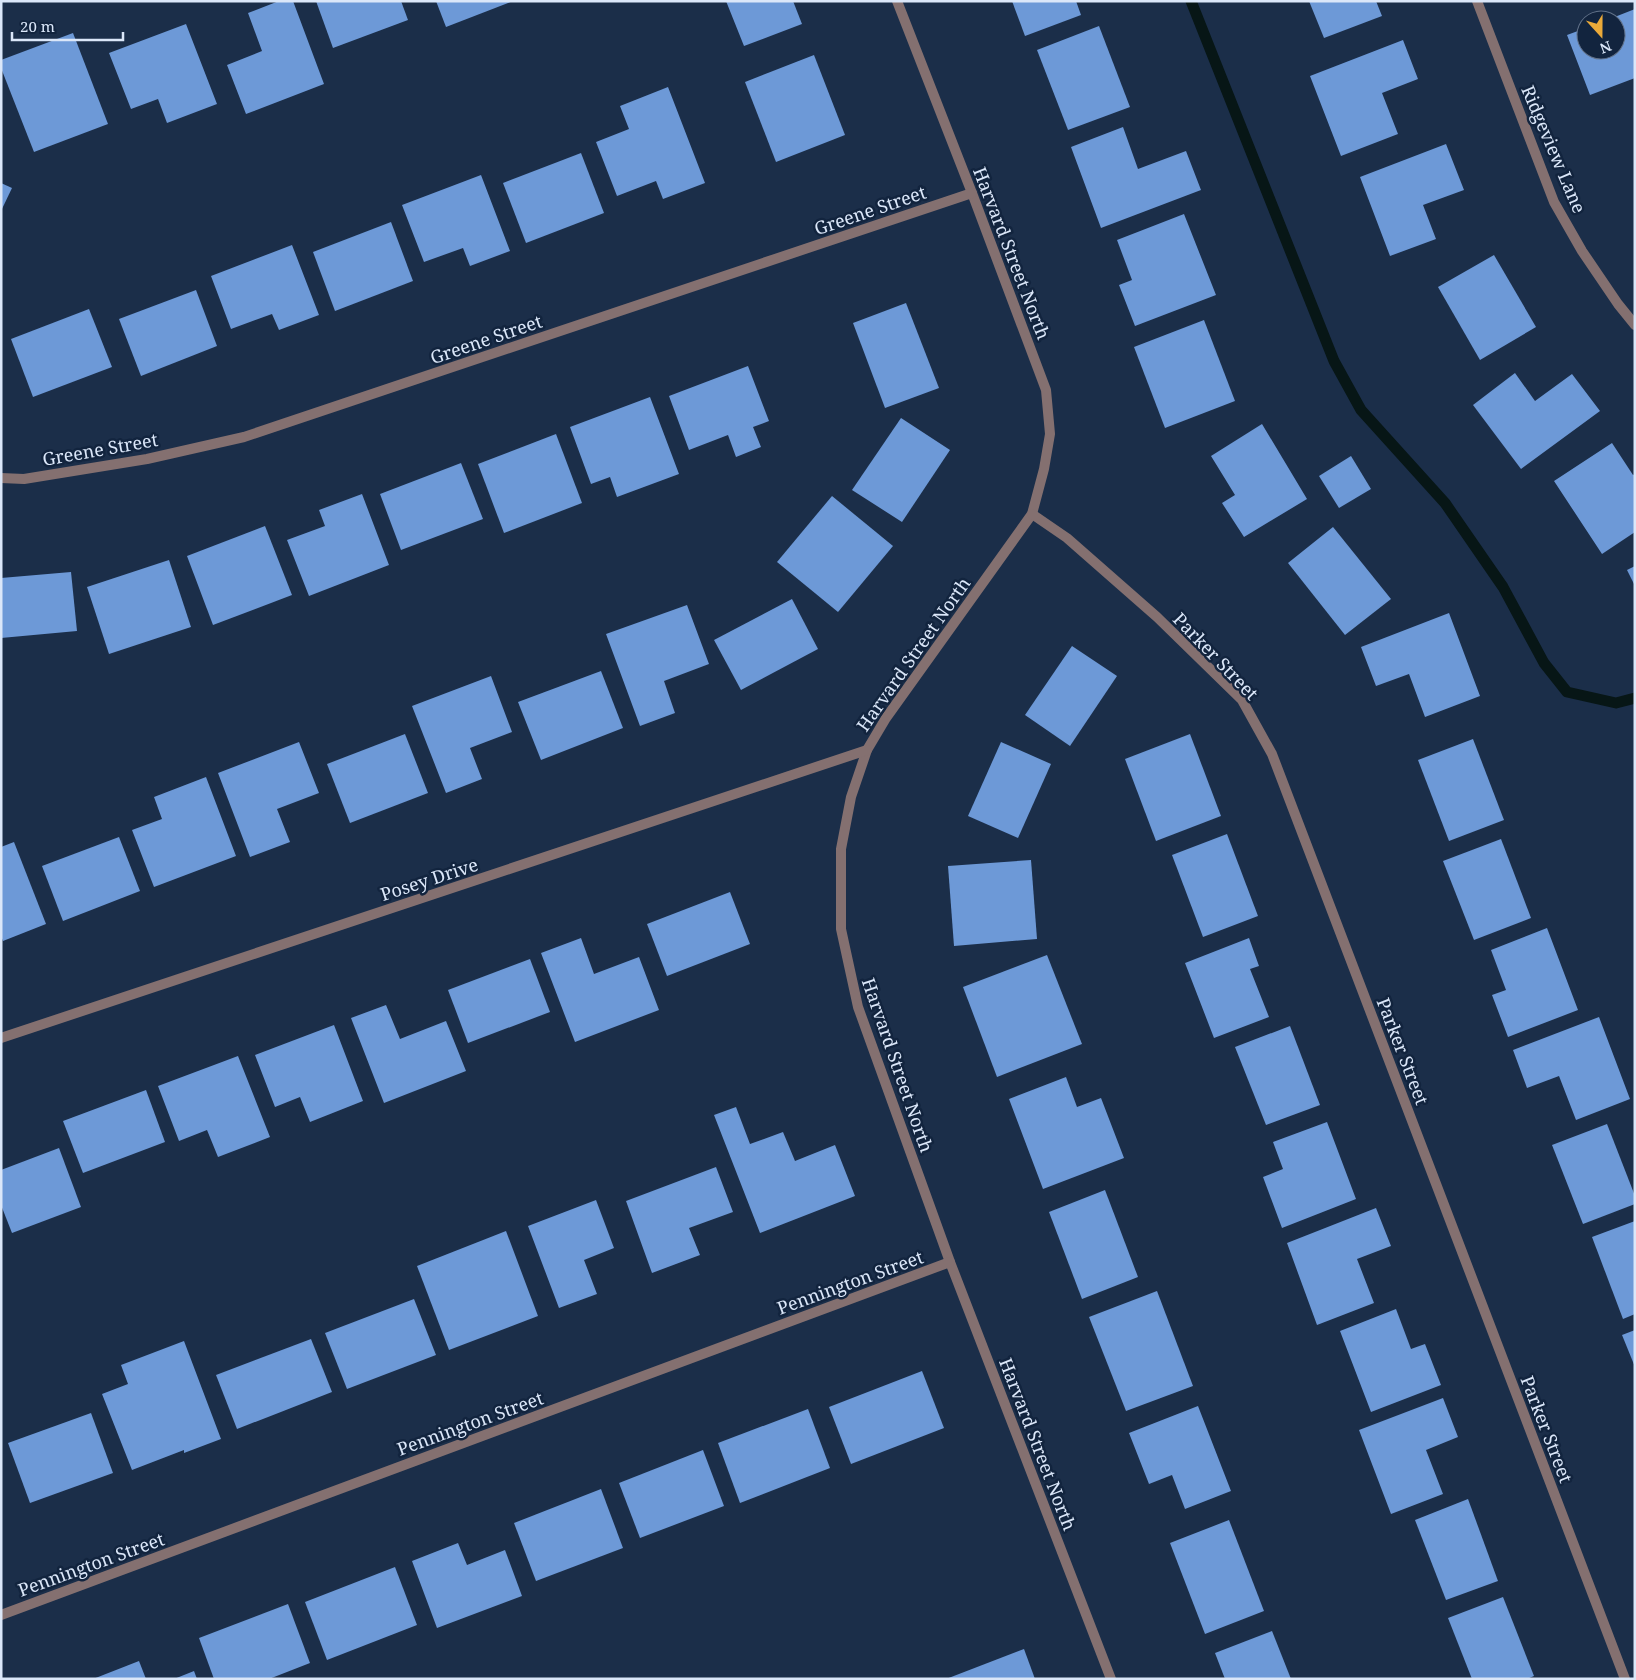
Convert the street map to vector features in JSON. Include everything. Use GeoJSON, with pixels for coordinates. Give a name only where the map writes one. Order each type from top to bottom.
{"type":"FeatureCollection","features":[{"type":"Feature","properties":{"kind":"street","name":"Harvard Street North"},"geometry":{"type":"LineString","coordinates":[[898,1],[1046,390],[1050,434],[1044,470],[1032,514],[886,718],[867,750],[851,796],[841,849],[841,929],[858,1007],[950,1262],[1111,1679]]}},
{"type":"Feature","properties":{"kind":"street","name":"Ridgeview Lane"},"geometry":{"type":"LineString","coordinates":[[1477,1],[1554,202],[1582,251],[1618,304],[1635,325]]}},
{"type":"Feature","properties":{"kind":"street","name":"Greene Street"},"geometry":{"type":"LineString","coordinates":[[1,478],[24,479],[147,459],[244,437],[972,193]]}},
{"type":"Feature","properties":{"kind":"street","name":"Parker Street"},"geometry":{"type":"LineString","coordinates":[[1032,514],[1067,538],[1157,616],[1242,700],[1272,754],[1625,1679]]}},
{"type":"Feature","properties":{"kind":"street","name":"Posey Drive"},"geometry":{"type":"LineString","coordinates":[[1,1038],[867,750]]}},
{"type":"Feature","properties":{"kind":"street","name":"Pennington Street"},"geometry":{"type":"LineString","coordinates":[[1,1614],[950,1262]]}},
{"type":"Feature","properties":{"kind":"building"},"geometry":{"type":"Polygon","coordinates":[[[279,1],[293,1],[324,84],[246,114],[227,65],[262,51],[248,13],[279,1]]]}},
{"type":"Feature","properties":{"kind":"building"},"geometry":{"type":"Polygon","coordinates":[[[316,1],[401,1],[408,20],[333,48],[316,1]]]}},
{"type":"Feature","properties":{"kind":"building"},"geometry":{"type":"Polygon","coordinates":[[[436,1],[513,1],[446,27],[436,1]]]}},
{"type":"Feature","properties":{"kind":"building"},"geometry":{"type":"Polygon","coordinates":[[[726,1],[793,1],[802,24],[744,46],[726,1]]]}},
{"type":"Feature","properties":{"kind":"building"},"geometry":{"type":"Polygon","coordinates":[[[1012,1],[1076,1],[1081,15],[1025,36],[1012,1]]]}},
{"type":"Feature","properties":{"kind":"building"},"geometry":{"type":"Polygon","coordinates":[[[1309,1],[1376,1],[1382,16],[1324,38],[1309,1]]]}},
{"type":"Feature","properties":{"kind":"building"},"geometry":{"type":"Polygon","coordinates":[[[1635,9],[1635,78],[1590,95],[1577,60],[1626,60],[1626,13],[1635,9]]]}},
{"type":"Feature","properties":{"kind":"building"},"geometry":{"type":"Polygon","coordinates":[[[186,24],[217,104],[167,123],[158,99],[131,109],[109,53],[186,24]]]}},
{"type":"Feature","properties":{"kind":"building"},"geometry":{"type":"Polygon","coordinates":[[[1099,26],[1130,107],[1068,130],[1037,50],[1099,26]]]}},
{"type":"Feature","properties":{"kind":"building"},"geometry":{"type":"Polygon","coordinates":[[[1576,32],[1576,58],[1567,35],[1576,32]]]}},
{"type":"Feature","properties":{"kind":"building"},"geometry":{"type":"Polygon","coordinates":[[[73,33],[108,124],[34,152],[1,68],[1,60],[73,33]]]}},
{"type":"Feature","properties":{"kind":"building"},"geometry":{"type":"Polygon","coordinates":[[[1403,40],[1418,79],[1382,93],[1398,134],[1341,156],[1310,76],[1403,40]]]}},
{"type":"Feature","properties":{"kind":"building"},"geometry":{"type":"Polygon","coordinates":[[[814,55],[845,135],[776,162],[745,82],[814,55]]]}},
{"type":"Feature","properties":{"kind":"building"},"geometry":{"type":"Polygon","coordinates":[[[668,87],[705,183],[663,199],[656,181],[617,196],[596,142],[629,129],[620,106],[668,87]]]}},
{"type":"Feature","properties":{"kind":"building"},"geometry":{"type":"Polygon","coordinates":[[[1123,127],[1138,169],[1186,151],[1201,190],[1101,228],[1071,147],[1123,127]]]}},
{"type":"Feature","properties":{"kind":"building"},"geometry":{"type":"Polygon","coordinates":[[[1446,144],[1464,190],[1423,205],[1436,239],[1390,256],[1360,177],[1446,144]]]}},
{"type":"Feature","properties":{"kind":"building"},"geometry":{"type":"Polygon","coordinates":[[[581,153],[604,213],[526,243],[503,183],[581,153]]]}},
{"type":"Feature","properties":{"kind":"building"},"geometry":{"type":"Polygon","coordinates":[[[481,175],[510,251],[470,266],[463,248],[424,262],[402,205],[481,175]]]}},
{"type":"Feature","properties":{"kind":"building"},"geometry":{"type":"Polygon","coordinates":[[[1,183],[12,188],[1,211],[1,183]]]}},
{"type":"Feature","properties":{"kind":"building"},"geometry":{"type":"Polygon","coordinates":[[[1184,214],[1216,295],[1135,326],[1119,285],[1132,280],[1117,240],[1184,214]]]}},
{"type":"Feature","properties":{"kind":"building"},"geometry":{"type":"Polygon","coordinates":[[[391,222],[413,281],[335,311],[313,252],[391,222]]]}},
{"type":"Feature","properties":{"kind":"building"},"geometry":{"type":"Polygon","coordinates":[[[292,245],[319,315],[279,330],[272,314],[231,329],[211,276],[292,245]]]}},
{"type":"Feature","properties":{"kind":"building"},"geometry":{"type":"Polygon","coordinates":[[[1494,255],[1536,327],[1480,360],[1438,287],[1494,255]]]}},
{"type":"Feature","properties":{"kind":"building"},"geometry":{"type":"Polygon","coordinates":[[[196,290],[217,346],[141,376],[119,319],[196,290]]]}},
{"type":"Feature","properties":{"kind":"building"},"geometry":{"type":"Polygon","coordinates":[[[906,303],[939,388],[885,408],[853,323],[906,303]]]}},
{"type":"Feature","properties":{"kind":"building"},"geometry":{"type":"Polygon","coordinates":[[[89,309],[112,367],[33,397],[11,339],[89,309]]]}},
{"type":"Feature","properties":{"kind":"building"},"geometry":{"type":"Polygon","coordinates":[[[1204,320],[1235,401],[1165,428],[1134,347],[1204,320]]]}},
{"type":"Feature","properties":{"kind":"building"},"geometry":{"type":"Polygon","coordinates":[[[748,366],[769,421],[753,427],[761,447],[736,457],[728,435],[689,450],[669,396],[748,366]]]}},
{"type":"Feature","properties":{"kind":"building"},"geometry":{"type":"Polygon","coordinates":[[[1515,373],[1535,401],[1572,374],[1600,411],[1521,469],[1473,405],[1515,373]]]}},
{"type":"Feature","properties":{"kind":"building"},"geometry":{"type":"Polygon","coordinates":[[[650,397],[679,474],[617,497],[610,477],[591,484],[570,427],[650,397]]]}},
{"type":"Feature","properties":{"kind":"building"},"geometry":{"type":"Polygon","coordinates":[[[901,418],[950,450],[902,522],[852,490],[901,418]]]}},
{"type":"Feature","properties":{"kind":"building"},"geometry":{"type":"Polygon","coordinates":[[[1262,424],[1307,499],[1244,537],[1222,503],[1235,495],[1211,456],[1262,424]]]}},
{"type":"Feature","properties":{"kind":"building"},"geometry":{"type":"Polygon","coordinates":[[[556,434],[582,503],[504,533],[478,464],[556,434]]]}},
{"type":"Feature","properties":{"kind":"building"},"geometry":{"type":"Polygon","coordinates":[[[1612,443],[1633,475],[1635,474],[1635,532],[1602,554],[1554,481],[1612,443]]]}},
{"type":"Feature","properties":{"kind":"building"},"geometry":{"type":"Polygon","coordinates":[[[1351,456],[1371,489],[1339,508],[1319,476],[1351,456]]]}},
{"type":"Feature","properties":{"kind":"building"},"geometry":{"type":"Polygon","coordinates":[[[461,463],[483,519],[401,550],[380,494],[461,463]]]}},
{"type":"Feature","properties":{"kind":"building"},"geometry":{"type":"Polygon","coordinates":[[[362,494],[389,565],[309,596],[287,540],[325,526],[319,510],[362,494]]]}},
{"type":"Feature","properties":{"kind":"building"},"geometry":{"type":"Polygon","coordinates":[[[832,496],[893,546],[838,612],[777,562],[832,496]]]}},
{"type":"Feature","properties":{"kind":"building"},"geometry":{"type":"Polygon","coordinates":[[[265,526],[292,595],[213,625],[187,556],[265,526]]]}},
{"type":"Feature","properties":{"kind":"building"},"geometry":{"type":"Polygon","coordinates":[[[1333,527],[1391,599],[1345,635],[1288,563],[1333,527]]]}},
{"type":"Feature","properties":{"kind":"building"},"geometry":{"type":"Polygon","coordinates":[[[169,560],[191,627],[109,654],[87,587],[169,560]]]}},
{"type":"Feature","properties":{"kind":"building"},"geometry":{"type":"Polygon","coordinates":[[[1635,566],[1635,586],[1627,570],[1635,566]]]}},
{"type":"Feature","properties":{"kind":"building"},"geometry":{"type":"Polygon","coordinates":[[[71,572],[77,631],[1,638],[1,578],[71,572]]]}},
{"type":"Feature","properties":{"kind":"building"},"geometry":{"type":"Polygon","coordinates":[[[792,599],[818,649],[741,690],[714,640],[792,599]]]}},
{"type":"Feature","properties":{"kind":"building"},"geometry":{"type":"Polygon","coordinates":[[[687,605],[709,664],[664,681],[675,713],[640,726],[606,634],[687,605]]]}},
{"type":"Feature","properties":{"kind":"building"},"geometry":{"type":"Polygon","coordinates":[[[1449,613],[1480,696],[1425,717],[1409,674],[1376,686],[1361,647],[1449,613]]]}},
{"type":"Feature","properties":{"kind":"building"},"geometry":{"type":"Polygon","coordinates":[[[1072,646],[1117,676],[1070,746],[1025,715],[1072,646]]]}},
{"type":"Feature","properties":{"kind":"building"},"geometry":{"type":"Polygon","coordinates":[[[601,671],[623,728],[541,760],[518,702],[601,671]]]}},
{"type":"Feature","properties":{"kind":"building"},"geometry":{"type":"Polygon","coordinates":[[[491,676],[512,732],[470,748],[482,779],[446,793],[412,706],[491,676]]]}},
{"type":"Feature","properties":{"kind":"building"},"geometry":{"type":"Polygon","coordinates":[[[405,734],[428,793],[350,823],[327,764],[405,734]]]}},
{"type":"Feature","properties":{"kind":"building"},"geometry":{"type":"Polygon","coordinates":[[[1190,734],[1221,816],[1156,841],[1125,759],[1190,734]]]}},
{"type":"Feature","properties":{"kind":"building"},"geometry":{"type":"Polygon","coordinates":[[[1473,739],[1504,820],[1449,841],[1418,760],[1473,739]]]}},
{"type":"Feature","properties":{"kind":"building"},"geometry":{"type":"Polygon","coordinates":[[[299,742],[319,793],[277,809],[290,842],[250,857],[218,773],[299,742]]]}},
{"type":"Feature","properties":{"kind":"building"},"geometry":{"type":"Polygon","coordinates":[[[1001,742],[1051,764],[1018,838],[968,816],[1001,742]]]}},
{"type":"Feature","properties":{"kind":"building"},"geometry":{"type":"Polygon","coordinates":[[[206,777],[236,856],[154,887],[132,830],[162,819],[154,797],[206,777]]]}},
{"type":"Feature","properties":{"kind":"building"},"geometry":{"type":"Polygon","coordinates":[[[1227,834],[1258,916],[1203,937],[1172,855],[1227,834]]]}},
{"type":"Feature","properties":{"kind":"building"},"geometry":{"type":"Polygon","coordinates":[[[119,837],[140,891],[63,921],[42,866],[119,837]]]}},
{"type":"Feature","properties":{"kind":"building"},"geometry":{"type":"Polygon","coordinates":[[[1501,839],[1531,918],[1474,940],[1443,861],[1501,839]]]}},
{"type":"Feature","properties":{"kind":"building"},"geometry":{"type":"Polygon","coordinates":[[[14,842],[46,924],[3,941],[1,936],[1,847],[14,842]]]}},
{"type":"Feature","properties":{"kind":"building"},"geometry":{"type":"Polygon","coordinates":[[[1031,860],[1037,939],[954,946],[948,866],[1031,860]]]}},
{"type":"Feature","properties":{"kind":"building"},"geometry":{"type":"Polygon","coordinates":[[[730,892],[750,944],[667,976],[647,924],[730,892]]]}},
{"type":"Feature","properties":{"kind":"building"},"geometry":{"type":"Polygon","coordinates":[[[1547,928],[1578,1010],[1508,1037],[1492,995],[1506,990],[1491,950],[1547,928]]]}},
{"type":"Feature","properties":{"kind":"building"},"geometry":{"type":"Polygon","coordinates":[[[581,938],[594,974],[639,957],[659,1010],[575,1042],[541,953],[581,938]]]}},
{"type":"Feature","properties":{"kind":"building"},"geometry":{"type":"Polygon","coordinates":[[[1249,938],[1259,966],[1250,969],[1269,1017],[1214,1038],[1185,963],[1249,938]]]}},
{"type":"Feature","properties":{"kind":"building"},"geometry":{"type":"Polygon","coordinates":[[[1047,955],[1082,1044],[997,1077],[963,987],[1047,955]]]}},
{"type":"Feature","properties":{"kind":"building"},"geometry":{"type":"Polygon","coordinates":[[[530,959],[550,1012],[468,1043],[448,990],[530,959]]]}},
{"type":"Feature","properties":{"kind":"building"},"geometry":{"type":"Polygon","coordinates":[[[386,1005],[400,1039],[446,1021],[466,1071],[384,1103],[351,1018],[386,1005]]]}},
{"type":"Feature","properties":{"kind":"building"},"geometry":{"type":"Polygon","coordinates":[[[1599,1017],[1630,1099],[1576,1120],[1559,1076],[1527,1088],[1513,1050],[1599,1017]]]}},
{"type":"Feature","properties":{"kind":"building"},"geometry":{"type":"Polygon","coordinates":[[[334,1025],[363,1101],[310,1122],[300,1097],[275,1107],[255,1055],[334,1025]]]}},
{"type":"Feature","properties":{"kind":"building"},"geometry":{"type":"Polygon","coordinates":[[[1290,1026],[1320,1105],[1266,1125],[1235,1047],[1290,1026]]]}},
{"type":"Feature","properties":{"kind":"building"},"geometry":{"type":"Polygon","coordinates":[[[238,1056],[270,1137],[218,1157],[207,1130],[179,1141],[158,1086],[238,1056]]]}},
{"type":"Feature","properties":{"kind":"building"},"geometry":{"type":"Polygon","coordinates":[[[1066,1077],[1077,1107],[1101,1098],[1124,1158],[1043,1189],[1009,1099],[1066,1077]]]}},
{"type":"Feature","properties":{"kind":"building"},"geometry":{"type":"Polygon","coordinates":[[[146,1090],[165,1142],[83,1173],[63,1121],[146,1090]]]}},
{"type":"Feature","properties":{"kind":"building"},"geometry":{"type":"Polygon","coordinates":[[[736,1107],[750,1144],[783,1132],[795,1161],[835,1145],[855,1196],[760,1233],[714,1115],[736,1107]]]}},
{"type":"Feature","properties":{"kind":"building"},"geometry":{"type":"Polygon","coordinates":[[[1327,1122],[1356,1199],[1282,1228],[1263,1177],[1283,1169],[1273,1142],[1327,1122]]]}},
{"type":"Feature","properties":{"kind":"building"},"geometry":{"type":"Polygon","coordinates":[[[1607,1124],[1635,1196],[1635,1204],[1583,1224],[1552,1145],[1607,1124]]]}},
{"type":"Feature","properties":{"kind":"building"},"geometry":{"type":"Polygon","coordinates":[[[59,1148],[81,1207],[12,1233],[1,1205],[1,1170],[59,1148]]]}},
{"type":"Feature","properties":{"kind":"building"},"geometry":{"type":"Polygon","coordinates":[[[716,1167],[733,1212],[689,1228],[700,1255],[652,1273],[626,1201],[716,1167]]]}},
{"type":"Feature","properties":{"kind":"building"},"geometry":{"type":"Polygon","coordinates":[[[1105,1190],[1138,1277],[1082,1299],[1049,1212],[1105,1190]]]}},
{"type":"Feature","properties":{"kind":"building"},"geometry":{"type":"Polygon","coordinates":[[[596,1200],[614,1248],[584,1260],[597,1294],[559,1308],[528,1226],[596,1200]]]}},
{"type":"Feature","properties":{"kind":"building"},"geometry":{"type":"Polygon","coordinates":[[[1376,1208],[1391,1246],[1357,1259],[1374,1303],[1317,1325],[1287,1243],[1376,1208]]]}},
{"type":"Feature","properties":{"kind":"building"},"geometry":{"type":"Polygon","coordinates":[[[1635,1221],[1635,1314],[1623,1319],[1592,1237],[1635,1221]]]}},
{"type":"Feature","properties":{"kind":"building"},"geometry":{"type":"Polygon","coordinates":[[[506,1231],[538,1316],[449,1350],[417,1266],[506,1231]]]}},
{"type":"Feature","properties":{"kind":"building"},"geometry":{"type":"Polygon","coordinates":[[[1157,1291],[1193,1386],[1126,1411],[1089,1317],[1157,1291]]]}},
{"type":"Feature","properties":{"kind":"building"},"geometry":{"type":"Polygon","coordinates":[[[414,1299],[436,1355],[347,1389],[325,1333],[414,1299]]]}},
{"type":"Feature","properties":{"kind":"building"},"geometry":{"type":"Polygon","coordinates":[[[1396,1309],[1411,1349],[1425,1344],[1441,1385],[1371,1412],[1340,1331],[1396,1309]]]}},
{"type":"Feature","properties":{"kind":"building"},"geometry":{"type":"Polygon","coordinates":[[[1635,1330],[1635,1367],[1622,1335],[1635,1330]]]}},
{"type":"Feature","properties":{"kind":"building"},"geometry":{"type":"Polygon","coordinates":[[[311,1339],[332,1392],[237,1429],[216,1375],[311,1339]]]}},
{"type":"Feature","properties":{"kind":"building"},"geometry":{"type":"Polygon","coordinates":[[[184,1341],[221,1439],[184,1453],[184,1450],[132,1470],[102,1394],[128,1384],[121,1365],[184,1341]]]}},
{"type":"Feature","properties":{"kind":"building"},"geometry":{"type":"Polygon","coordinates":[[[922,1371],[944,1428],[851,1464],[829,1407],[922,1371]]]}},
{"type":"Feature","properties":{"kind":"building"},"geometry":{"type":"Polygon","coordinates":[[[1443,1398],[1458,1437],[1426,1450],[1443,1494],[1391,1514],[1359,1430],[1443,1398]]]}},
{"type":"Feature","properties":{"kind":"building"},"geometry":{"type":"Polygon","coordinates":[[[1198,1406],[1231,1491],[1185,1509],[1172,1475],[1149,1484],[1129,1433],[1198,1406]]]}},
{"type":"Feature","properties":{"kind":"building"},"geometry":{"type":"Polygon","coordinates":[[[808,1409],[830,1468],[740,1503],[718,1443],[808,1409]]]}},
{"type":"Feature","properties":{"kind":"building"},"geometry":{"type":"Polygon","coordinates":[[[91,1413],[113,1473],[30,1503],[8,1443],[91,1413]]]}},
{"type":"Feature","properties":{"kind":"building"},"geometry":{"type":"Polygon","coordinates":[[[703,1450],[724,1506],[640,1538],[619,1483],[703,1450]]]}},
{"type":"Feature","properties":{"kind":"building"},"geometry":{"type":"Polygon","coordinates":[[[601,1489],[623,1548],[536,1581],[514,1523],[601,1489]]]}},
{"type":"Feature","properties":{"kind":"building"},"geometry":{"type":"Polygon","coordinates":[[[1468,1499],[1498,1581],[1446,1600],[1415,1520],[1468,1499]]]}},
{"type":"Feature","properties":{"kind":"building"},"geometry":{"type":"Polygon","coordinates":[[[1229,1520],[1264,1611],[1205,1634],[1170,1543],[1229,1520]]]}},
{"type":"Feature","properties":{"kind":"building"},"geometry":{"type":"Polygon","coordinates":[[[458,1543],[467,1565],[505,1550],[522,1596],[437,1628],[412,1561],[458,1543]]]}},
{"type":"Feature","properties":{"kind":"building"},"geometry":{"type":"Polygon","coordinates":[[[395,1567],[417,1625],[327,1660],[305,1602],[395,1567]]]}},
{"type":"Feature","properties":{"kind":"building"},"geometry":{"type":"Polygon","coordinates":[[[1503,1597],[1534,1676],[1527,1679],[1472,1679],[1448,1618],[1503,1597]]]}},
{"type":"Feature","properties":{"kind":"building"},"geometry":{"type":"Polygon","coordinates":[[[288,1604],[310,1663],[269,1679],[214,1679],[199,1638],[288,1604]]]}},
{"type":"Feature","properties":{"kind":"building"},"geometry":{"type":"Polygon","coordinates":[[[1272,1631],[1291,1679],[1225,1679],[1215,1653],[1272,1631]]]}},
{"type":"Feature","properties":{"kind":"building"},"geometry":{"type":"Polygon","coordinates":[[[1024,1649],[1035,1679],[946,1679],[1024,1649]]]}},
{"type":"Feature","properties":{"kind":"building"},"geometry":{"type":"Polygon","coordinates":[[[139,1661],[146,1679],[93,1679],[139,1661]]]}},
{"type":"Feature","properties":{"kind":"building"},"geometry":{"type":"Polygon","coordinates":[[[194,1671],[197,1679],[174,1679],[194,1671]]]}},
{"type":"Feature","properties":{"kind":"waterway"},"geometry":{"type":"LineString","coordinates":[[1191,1],[1334,361],[1361,410],[1445,503],[1503,587],[1544,663],[1567,692],[1616,703],[1635,698]]}}]}
